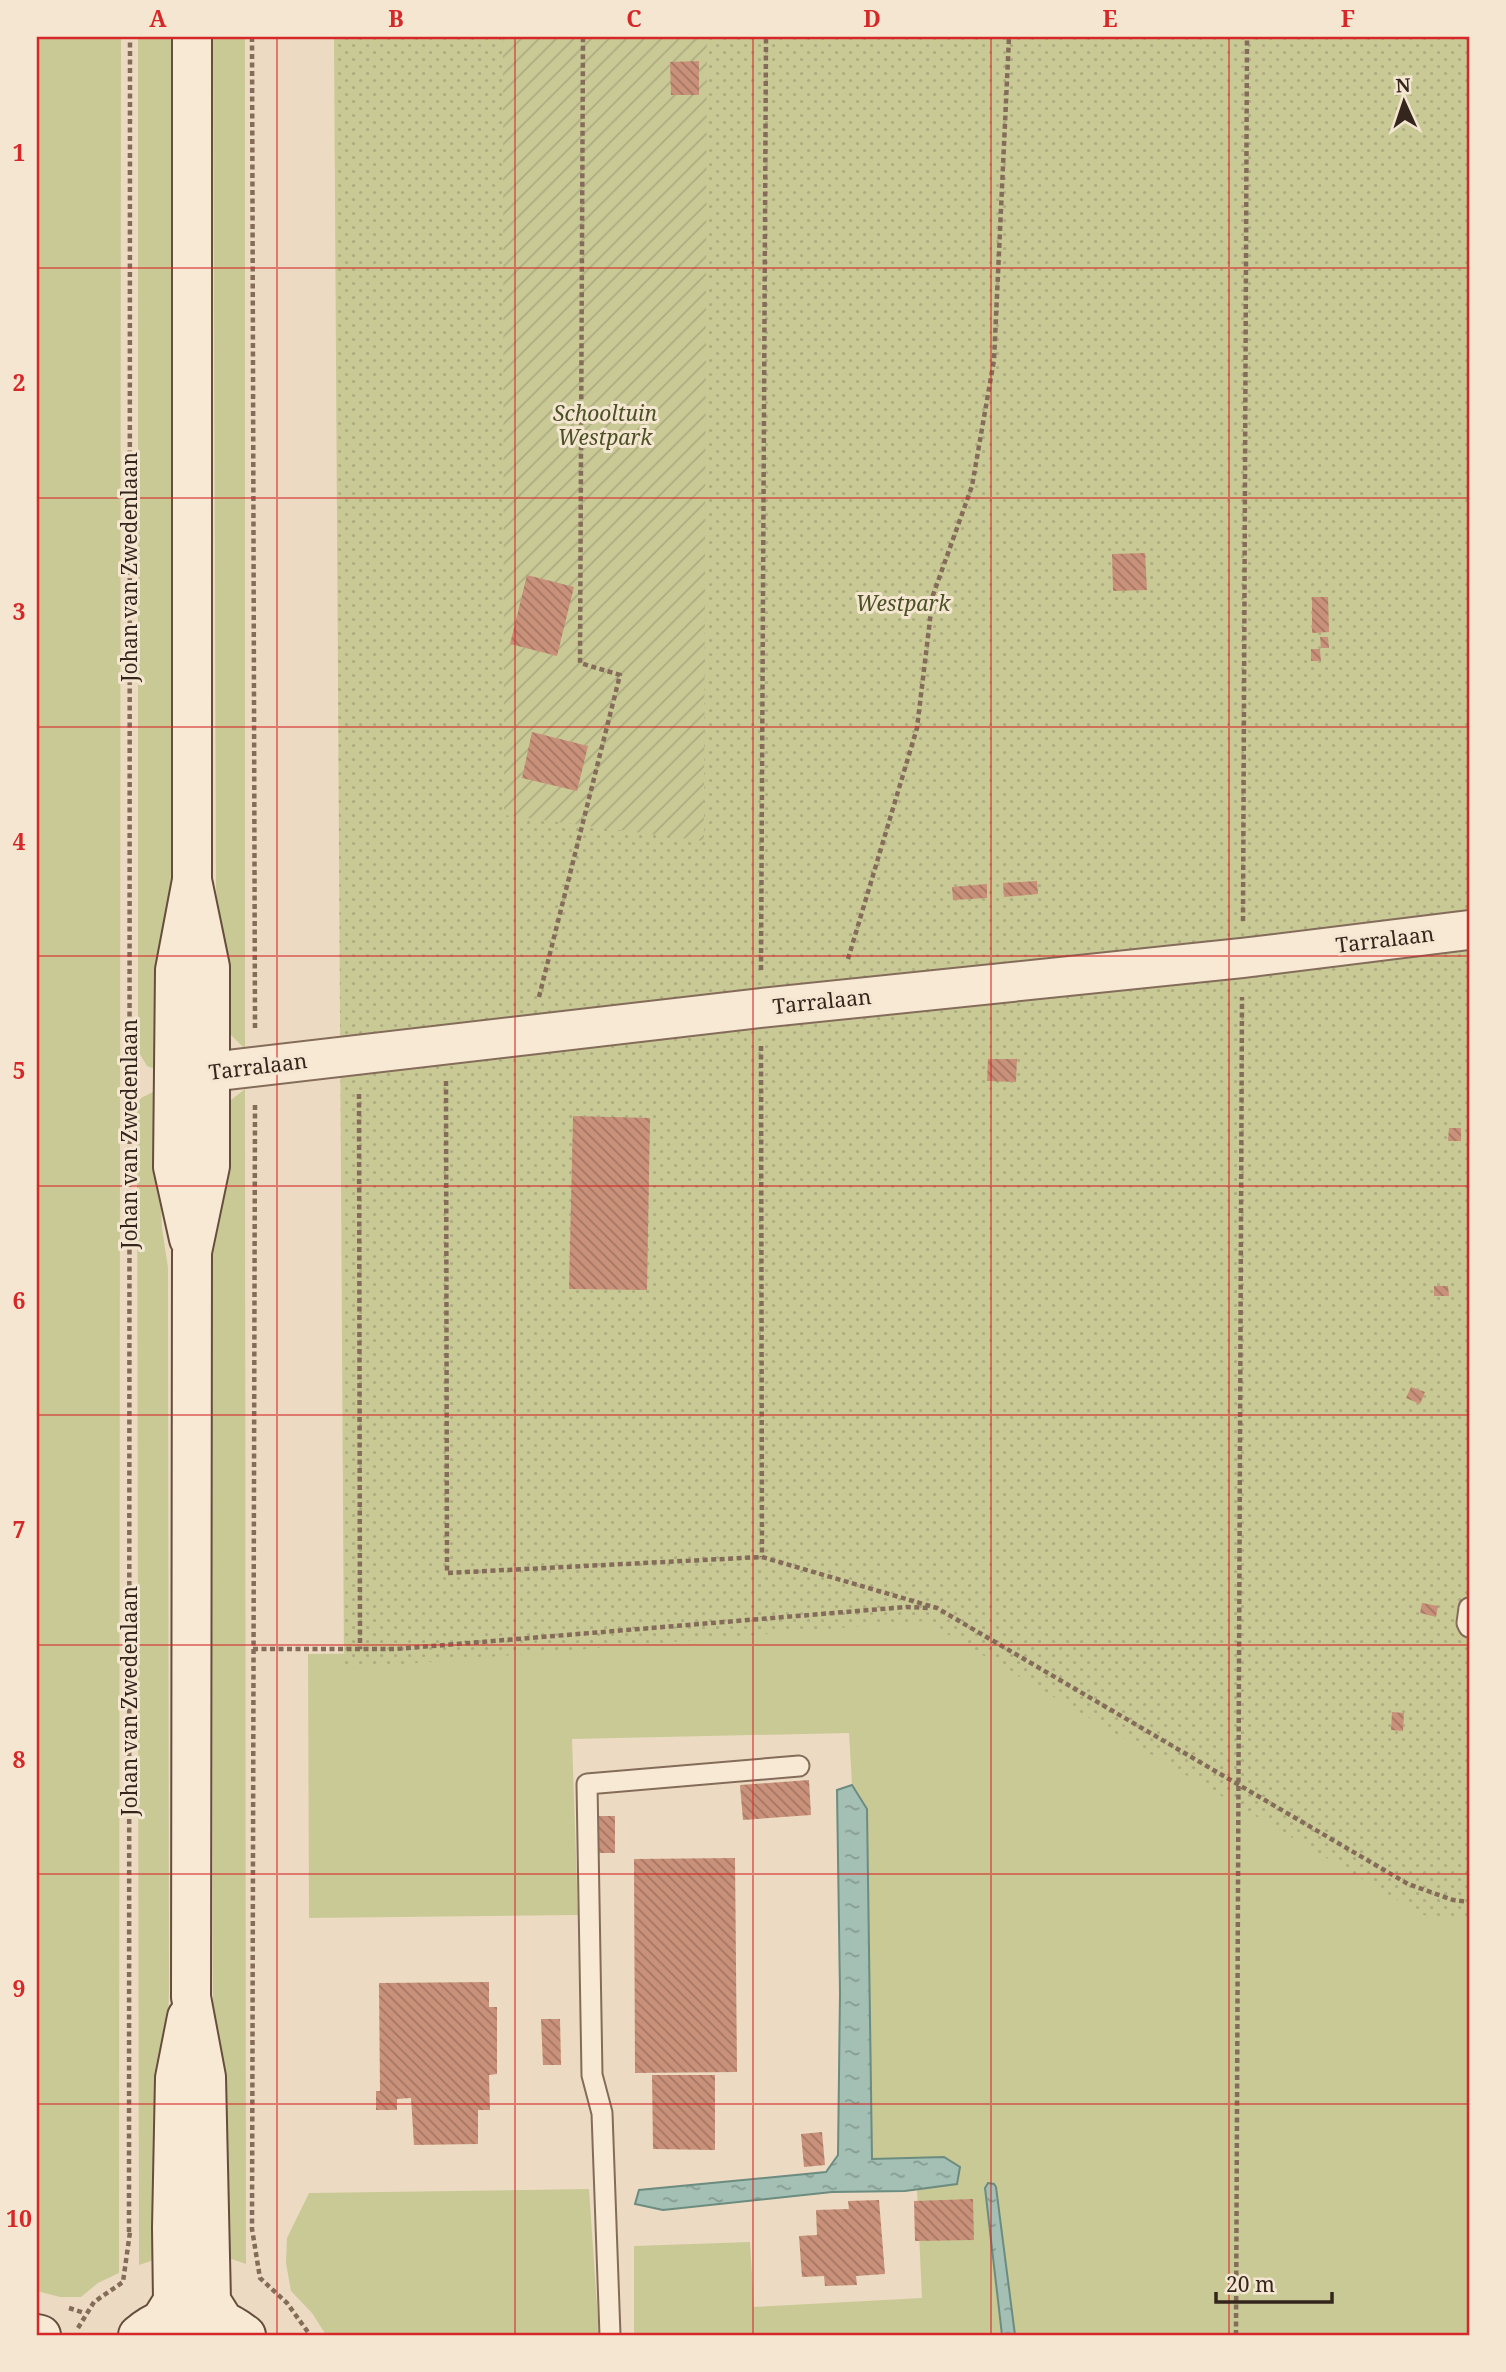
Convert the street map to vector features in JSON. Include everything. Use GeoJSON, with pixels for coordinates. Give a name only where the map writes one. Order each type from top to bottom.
{"type":"FeatureCollection","features":[{"type":"Feature","properties":{"kind":"main road","name":"Johan van Zwedenlaan"},"geometry":{"type":"LineString","coordinates":[[192,37],[192,880],[175,970],[192,1074],[173,1167],[192,1252],[191,1997],[206,2077],[211,2301],[235,2328]]}},
{"type":"Feature","properties":{"kind":"main road","name":"Tarralaan"},"geometry":{"type":"LineString","coordinates":[[192,1074],[761,1008],[1242,958],[1469,930]]}},
{"type":"Feature","properties":{"kind":"main road","name":"Johan van Zwedenlaan"},"geometry":{"type":"LineString","coordinates":[[149,2328],[173,2301],[175,2078],[191,1997]]}},
{"type":"Feature","properties":{"kind":"main road"},"geometry":{"type":"LineString","coordinates":[[149,2328],[192,2314],[235,2328]]}},
{"type":"Feature","properties":{"kind":"lane"},"geometry":{"type":"LineString","coordinates":[[1469,1608],[1469,1627]]}},
{"type":"Feature","properties":{"kind":"lane"},"geometry":{"type":"LineString","coordinates":[[610,2335],[601,2113],[592,2075],[587,1784],[799,1766]]}},
{"type":"Feature","properties":{"kind":"path","name":"Johan van Zwedenlaan"},"geometry":{"type":"LineString","coordinates":[[130,37],[130,2232]]}},
{"type":"Feature","properties":{"kind":"path"},"geometry":{"type":"LineString","coordinates":[[252,37],[255,1067],[252,2229],[260,2278],[287,2303],[310,2335]]}},
{"type":"Feature","properties":{"kind":"path"},"geometry":{"type":"LineString","coordinates":[[529,1035],[621,675],[580,663],[583,37]]}},
{"type":"Feature","properties":{"kind":"path"},"geometry":{"type":"LineString","coordinates":[[762,1557],[761,1008],[766,37]]}},
{"type":"Feature","properties":{"kind":"path"},"geometry":{"type":"LineString","coordinates":[[849,956],[917,728],[933,595],[972,486],[995,360],[1009,37]]}},
{"type":"Feature","properties":{"kind":"path"},"geometry":{"type":"LineString","coordinates":[[1236,2335],[1247,37]]}},
{"type":"Feature","properties":{"kind":"path"},"geometry":{"type":"LineString","coordinates":[[446,1045],[447,1573],[762,1557],[937,1608],[1408,1884],[1453,1900],[1469,1902]]}},
{"type":"Feature","properties":{"kind":"path"},"geometry":{"type":"LineString","coordinates":[[359,1055],[360,1649]]}},
{"type":"Feature","properties":{"kind":"path"},"geometry":{"type":"LineString","coordinates":[[253,1648],[396,1649],[906,1607],[937,1608]]}},
{"type":"Feature","properties":{"kind":"green space"},"geometry":{"type":"Polygon","coordinates":[[[37,37],[121,37],[119,2273],[98,2283],[81,2297],[60,2297],[37,2291],[37,37]]]}},
{"type":"Feature","properties":{"kind":"green space"},"geometry":{"type":"Polygon","coordinates":[[[138,37],[171,37],[173,881],[155,1069],[147,1066],[138,1051],[138,37]]]}},
{"type":"Feature","properties":{"kind":"green space"},"geometry":{"type":"Polygon","coordinates":[[[213,37],[245,37],[245,1049],[230,1034],[225,1024],[216,887],[213,37]]]}},
{"type":"Feature","properties":{"kind":"green space","name":"Westpark"},"geometry":{"type":"Polygon","coordinates":[[[334,37],[1469,37],[1469,1921],[1423,1915],[925,1621],[344,1669],[334,37]]]}},
{"type":"Feature","properties":{"kind":"green space","name":"Schooltuin Westpark"},"geometry":{"type":"Polygon","coordinates":[[[503,37],[707,37],[704,841],[504,815],[503,37]]]}},
{"type":"Feature","properties":{"kind":"green space"},"geometry":{"type":"Polygon","coordinates":[[[245,1089],[246,2264],[223,2256],[213,2046],[211,1259],[219,1221],[220,1120],[227,1103],[245,1089]]]}},
{"type":"Feature","properties":{"kind":"green space"},"geometry":{"type":"Polygon","coordinates":[[[155,1091],[162,1228],[168,1268],[169,1988],[163,2257],[139,2265],[137,1106],[141,1098],[155,1091]]]}},
{"type":"Feature","properties":{"kind":"green space"},"geometry":{"type":"Polygon","coordinates":[[[913,1610],[1469,1910],[1469,2335],[1015,2335],[996,2187],[986,2185],[1002,2335],[634,2335],[634,2246],[750,2242],[754,2307],[922,2298],[917,2190],[956,2184],[960,2167],[944,2157],[872,2159],[867,1809],[852,1785],[849,1733],[572,1739],[578,1915],[309,1918],[308,1654],[404,1653],[913,1610]]]}},
{"type":"Feature","properties":{"kind":"green space"},"geometry":{"type":"Polygon","coordinates":[[[589,2189],[599,2335],[326,2335],[312,2313],[291,2291],[286,2263],[287,2238],[309,2193],[589,2189]]]}},
{"type":"Feature","properties":{"kind":"water"},"geometry":{"type":"Polygon","coordinates":[[[852,1785],[867,1809],[872,2159],[944,2157],[960,2167],[957,2184],[905,2191],[832,2192],[663,2210],[635,2204],[639,2190],[826,2172],[838,2155],[840,1993],[837,1790],[852,1785]]]}},
{"type":"Feature","properties":{"kind":"water"},"geometry":{"type":"Polygon","coordinates":[[[988,2183],[996,2187],[1015,2335],[1002,2335],[985,2188],[988,2183]]]}},
{"type":"Feature","properties":{"kind":"building"},"geometry":{"type":"Polygon","coordinates":[[[699,61],[699,95],[671,95],[670,62],[699,61]]]}},
{"type":"Feature","properties":{"kind":"building"},"geometry":{"type":"Polygon","coordinates":[[[1145,553],[1147,590],[1113,591],[1112,554],[1145,553]]]}},
{"type":"Feature","properties":{"kind":"building"},"geometry":{"type":"Polygon","coordinates":[[[527,575],[574,587],[557,656],[510,644],[527,575]]]}},
{"type":"Feature","properties":{"kind":"building"},"geometry":{"type":"Polygon","coordinates":[[[1312,597],[1328,597],[1329,632],[1312,633],[1312,597]]]}},
{"type":"Feature","properties":{"kind":"building"},"geometry":{"type":"Polygon","coordinates":[[[1320,637],[1328,637],[1329,648],[1321,648],[1320,637]]]}},
{"type":"Feature","properties":{"kind":"building"},"geometry":{"type":"Polygon","coordinates":[[[1311,649],[1320,649],[1321,661],[1311,661],[1311,649]]]}},
{"type":"Feature","properties":{"kind":"building"},"geometry":{"type":"Polygon","coordinates":[[[532,732],[588,746],[577,791],[522,778],[532,732]]]}},
{"type":"Feature","properties":{"kind":"building"},"geometry":{"type":"Polygon","coordinates":[[[1037,881],[1038,894],[1004,897],[1003,883],[1037,881]]]}},
{"type":"Feature","properties":{"kind":"building"},"geometry":{"type":"Polygon","coordinates":[[[987,884],[987,898],[953,900],[952,887],[987,884]]]}},
{"type":"Feature","properties":{"kind":"building"},"geometry":{"type":"Polygon","coordinates":[[[988,1059],[1017,1059],[1016,1082],[987,1081],[988,1059]]]}},
{"type":"Feature","properties":{"kind":"building"},"geometry":{"type":"Polygon","coordinates":[[[573,1116],[650,1118],[647,1290],[569,1289],[573,1116]]]}},
{"type":"Feature","properties":{"kind":"building"},"geometry":{"type":"Polygon","coordinates":[[[1449,1128],[1461,1128],[1461,1141],[1448,1141],[1449,1128]]]}},
{"type":"Feature","properties":{"kind":"building"},"geometry":{"type":"Polygon","coordinates":[[[1434,1286],[1448,1286],[1449,1296],[1434,1296],[1434,1286]]]}},
{"type":"Feature","properties":{"kind":"building"},"geometry":{"type":"Polygon","coordinates":[[[1411,1387],[1425,1392],[1420,1404],[1406,1398],[1411,1387]]]}},
{"type":"Feature","properties":{"kind":"building"},"geometry":{"type":"Polygon","coordinates":[[[1422,1603],[1438,1606],[1436,1617],[1420,1613],[1422,1603]]]}},
{"type":"Feature","properties":{"kind":"building"},"geometry":{"type":"Polygon","coordinates":[[[1392,1712],[1404,1713],[1403,1731],[1391,1730],[1392,1712]]]}},
{"type":"Feature","properties":{"kind":"building"},"geometry":{"type":"Polygon","coordinates":[[[809,1780],[811,1815],[743,1820],[740,1785],[809,1780]]]}},
{"type":"Feature","properties":{"kind":"building"},"geometry":{"type":"Polygon","coordinates":[[[597,1816],[615,1816],[615,1853],[598,1853],[597,1816]]]}},
{"type":"Feature","properties":{"kind":"building"},"geometry":{"type":"Polygon","coordinates":[[[735,1858],[737,2072],[635,2073],[634,1859],[735,1858]]]}},
{"type":"Feature","properties":{"kind":"building"},"geometry":{"type":"Polygon","coordinates":[[[489,1982],[489,2007],[497,2007],[497,2074],[489,2075],[490,2110],[478,2110],[478,2144],[414,2145],[411,2098],[397,2099],[397,2110],[376,2110],[376,2091],[380,2091],[379,1983],[489,1982]]]}},
{"type":"Feature","properties":{"kind":"building"},"geometry":{"type":"Polygon","coordinates":[[[541,2019],[560,2019],[561,2065],[543,2065],[541,2019]]]}},
{"type":"Feature","properties":{"kind":"building"},"geometry":{"type":"Polygon","coordinates":[[[652,2075],[715,2075],[715,2150],[653,2149],[652,2075]]]}},
{"type":"Feature","properties":{"kind":"building"},"geometry":{"type":"Polygon","coordinates":[[[822,2132],[825,2165],[804,2167],[801,2134],[822,2132]]]}},
{"type":"Feature","properties":{"kind":"building"},"geometry":{"type":"Polygon","coordinates":[[[973,2199],[974,2240],[915,2241],[914,2201],[973,2199]]]}},
{"type":"Feature","properties":{"kind":"building"},"geometry":{"type":"Polygon","coordinates":[[[879,2200],[885,2274],[856,2276],[857,2285],[825,2286],[824,2276],[802,2277],[799,2236],[817,2235],[816,2210],[849,2209],[848,2201],[879,2200]]]}}]}
